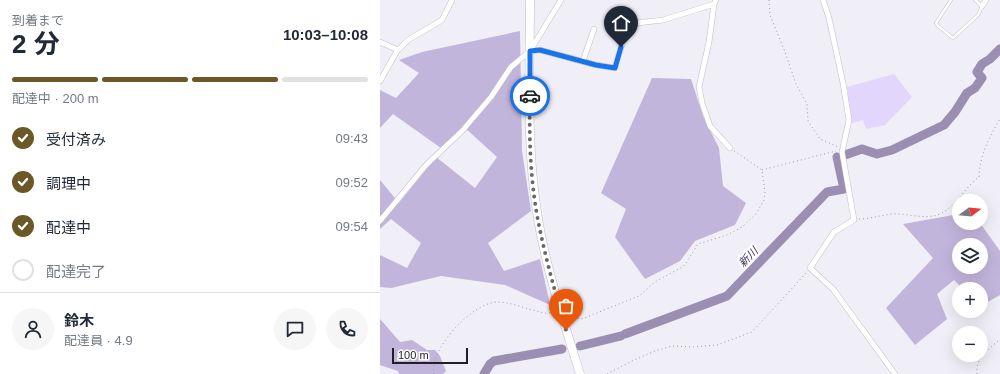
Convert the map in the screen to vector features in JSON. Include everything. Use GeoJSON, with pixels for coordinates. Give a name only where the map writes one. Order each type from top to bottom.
{"type":"FeatureCollection","features":[{"type":"Feature","properties":{"kind":"main road"},"geometry":{"type":"LineString","coordinates":[[530,0],[530,140],[534,189],[543,243],[561,313],[580,374]]}},
{"type":"Feature","properties":{"kind":"street"},"geometry":{"type":"LineString","coordinates":[[380,81],[398,50],[408,40],[442,20],[452,0]]}},
{"type":"Feature","properties":{"kind":"street"},"geometry":{"type":"LineString","coordinates":[[380,221],[426,165],[462,131],[491,97],[511,67],[530,51],[561,0]]}},
{"type":"Feature","properties":{"kind":"street"},"geometry":{"type":"LineString","coordinates":[[823,0],[829,18],[843,83],[849,120],[842,150],[854,220],[834,232],[810,268],[833,289],[895,374]]}},
{"type":"Feature","properties":{"kind":"street"},"geometry":{"type":"LineString","coordinates":[[982,6],[986,0]]}},
{"type":"Feature","properties":{"kind":"street"},"geometry":{"type":"LineString","coordinates":[[530,51],[540,50],[596,65],[615,68],[627,27],[637,23],[662,20],[715,2],[699,88],[702,103],[710,126],[730,148]]}},
{"type":"Feature","properties":{"kind":"street"},"geometry":{"type":"LineString","coordinates":[[583,61],[594,29]]}},
{"type":"Feature","properties":{"kind":"street"},"geometry":{"type":"LineString","coordinates":[[380,42],[398,50]]}},
{"type":"Feature","properties":{"kind":"lane"},"geometry":{"type":"LineString","coordinates":[[951,0],[936,23],[953,38],[978,15],[982,6],[974,0]]}},
{"type":"Feature","properties":{"kind":"path"},"geometry":{"type":"LineString","coordinates":[[769,0],[770,15],[796,84],[807,104],[808,121],[820,139],[842,150]]}},
{"type":"Feature","properties":{"kind":"path"},"geometry":{"type":"LineString","coordinates":[[854,220],[894,214],[920,217],[941,214],[970,183],[979,177],[980,164],[988,140],[1000,119]]}},
{"type":"Feature","properties":{"kind":"path"},"geometry":{"type":"LineString","coordinates":[[434,374],[436,358],[444,340],[462,321],[482,307],[496,302],[510,304],[545,314],[561,313],[582,319],[639,296],[655,282],[684,266],[698,244],[727,235],[742,227],[756,214],[764,200],[766,192],[762,170],[730,148]]}},
{"type":"Feature","properties":{"kind":"path"},"geometry":{"type":"LineString","coordinates":[[762,170],[842,150]]}},
{"type":"Feature","properties":{"kind":"path"},"geometry":{"type":"LineString","coordinates":[[607,374],[655,351],[672,346],[693,348],[716,345],[752,332],[810,268]]}},
{"type":"Feature","properties":{"kind":"path"},"geometry":{"type":"LineString","coordinates":[[977,374],[977,364],[979,359],[1000,339]]}},
{"type":"Feature","properties":{"kind":"shaded area"},"geometry":{"type":"Polygon","coordinates":[[[520,31],[522,151],[531,211],[488,243],[504,271],[540,259],[550,305],[505,285],[441,276],[391,288],[380,287],[380,255],[407,268],[421,243],[391,219],[380,229],[380,180],[399,203],[436,157],[475,188],[497,157],[464,127],[441,148],[393,114],[380,128],[380,90],[396,98],[419,73],[399,60],[422,52],[520,31]]]}},
{"type":"Feature","properties":{"kind":"shaded area"},"geometry":{"type":"Polygon","coordinates":[[[894,74],[912,97],[885,125],[866,129],[863,120],[852,123],[847,87],[894,74]]]}},
{"type":"Feature","properties":{"kind":"shaded area"},"geometry":{"type":"Polygon","coordinates":[[[652,78],[691,79],[703,116],[719,148],[723,186],[746,203],[735,225],[695,241],[680,261],[645,279],[615,237],[626,209],[601,193],[652,78]]]}},
{"type":"Feature","properties":{"kind":"shaded area"},"geometry":{"type":"Polygon","coordinates":[[[952,215],[952,230],[985,230],[1000,251],[1000,295],[988,302],[988,282],[956,282],[954,280],[937,294],[947,319],[915,345],[886,308],[933,258],[903,224],[952,215]]]}},
{"type":"Feature","properties":{"kind":"shaded area"},"geometry":{"type":"Polygon","coordinates":[[[380,319],[400,342],[412,340],[427,350],[435,350],[440,356],[446,371],[443,374],[399,374],[398,371],[380,365],[380,319]]]}},
{"type":"Feature","properties":{"kind":"waterway","name":"新川"},"geometry":{"type":"LineString","coordinates":[[845,155],[862,149],[877,154],[892,150],[944,125],[955,112],[967,93],[975,88],[982,78],[977,72],[982,64],[990,59],[1000,49]]}},
{"type":"Feature","properties":{"kind":"waterway","name":"新川"},"geometry":{"type":"LineString","coordinates":[[625,334],[727,296],[827,192],[844,189],[837,157]]}},
{"type":"Feature","properties":{"kind":"waterway","name":"新川"},"geometry":{"type":"LineString","coordinates":[[580,346],[621,336]]}},
{"type":"Feature","properties":{"kind":"waterway","name":"新川"},"geometry":{"type":"LineString","coordinates":[[484,374],[490,364],[494,361],[562,349]]}},
{"type":"Feature","properties":{"kind":"way so far"},"geometry":{"type":"LineString","coordinates":[[530,96],[530,140],[537,214],[543,243],[566,330]]}},
{"type":"Feature","properties":{"kind":"route"},"geometry":{"type":"LineString","coordinates":[[530,96],[530,51],[540,50],[596,65],[615,68],[621,47]]}}]}
